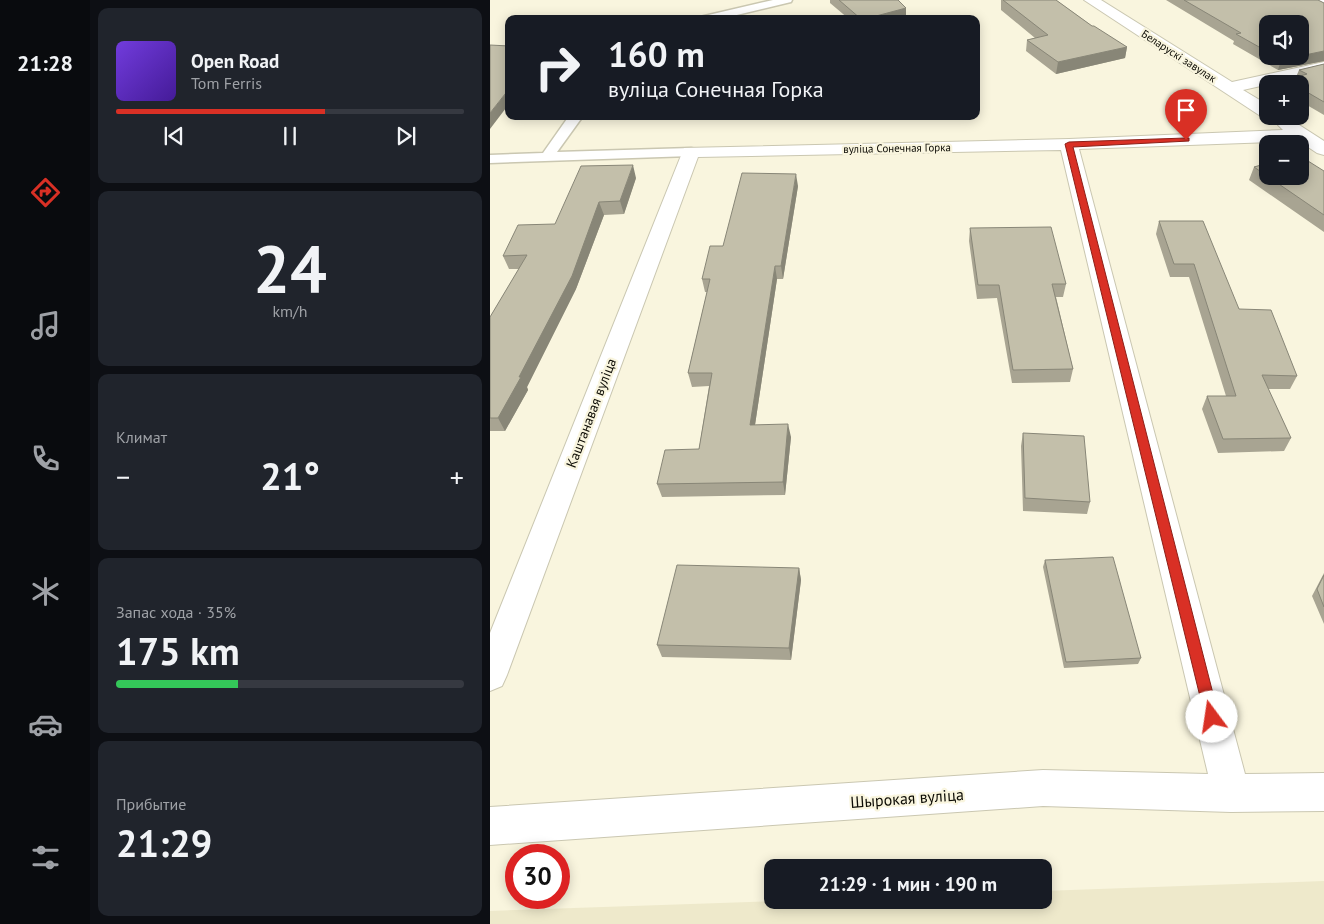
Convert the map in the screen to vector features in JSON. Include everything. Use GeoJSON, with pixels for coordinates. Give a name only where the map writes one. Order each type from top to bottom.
{"type":"FeatureCollection","features":[{"type":"Feature","properties":{"kind":"street","name":"Беларускі завулак"},"geometry":{"type":"LineString","coordinates":[[1091,0],[1259,107]]}},
{"type":"Feature","properties":{"kind":"street"},"geometry":{"type":"LineString","coordinates":[[1229,88],[1324,67]]}},
{"type":"Feature","properties":{"kind":"street"},"geometry":{"type":"LineString","coordinates":[[1287,125],[1303,135]]}},
{"type":"Feature","properties":{"kind":"street","name":"вуліца Сонечная Горка"},"geometry":{"type":"LineString","coordinates":[[691,152],[1069,144],[1259,137]]}},
{"type":"Feature","properties":{"kind":"street"},"geometry":{"type":"LineString","coordinates":[[1309,139],[1324,148]]}},
{"type":"Feature","properties":{"kind":"street"},"geometry":{"type":"LineString","coordinates":[[1069,144],[1231,793]]}},
{"type":"Feature","properties":{"kind":"street","name":"Каштанавая вуліца"},"geometry":{"type":"LineString","coordinates":[[490,675],[691,152]]}},
{"type":"Feature","properties":{"kind":"street","name":"Шырокая вуліца"},"geometry":{"type":"LineString","coordinates":[[490,826],[1043,788],[1231,793],[1324,792]]}},
{"type":"Feature","properties":{"kind":"lane"},"geometry":{"type":"LineString","coordinates":[[721,15],[787,0]]}},
{"type":"Feature","properties":{"kind":"lane"},"geometry":{"type":"LineString","coordinates":[[547,157],[573,120]]}},
{"type":"Feature","properties":{"kind":"lane","name":"вуліца Сонечная Горка"},"geometry":{"type":"LineString","coordinates":[[490,159],[691,152]]}},
{"type":"Feature","properties":{"kind":"shaded area"},"geometry":{"type":"Polygon","coordinates":[[[1324,881],[1324,924],[490,924],[490,911],[764,901],[764,909],[1052,909],[1052,891],[1324,881]]]}},
{"type":"Feature","properties":{"kind":"building"},"geometry":{"type":"Polygon","coordinates":[[[839,0],[898,0],[906,8],[880,15],[856,15],[839,0]]]}},
{"type":"Feature","properties":{"kind":"building"},"geometry":{"type":"Polygon","coordinates":[[[1003,0],[1056,0],[1092,26],[1127,47],[1058,62],[1027,40],[1048,35],[1003,0]]]}},
{"type":"Feature","properties":{"kind":"building"},"geometry":{"type":"Polygon","coordinates":[[[1184,0],[1318,0],[1324,3],[1324,51],[1309,54],[1309,15],[1259,15],[1259,47],[1236,34],[1241,33],[1184,0]]]}},
{"type":"Feature","properties":{"kind":"building"},"geometry":{"type":"Polygon","coordinates":[[[490,45],[505,46],[505,94],[490,113],[490,45]]]}},
{"type":"Feature","properties":{"kind":"building"},"geometry":{"type":"Polygon","coordinates":[[[1324,64],[1324,102],[1309,93],[1309,75],[1304,75],[1307,74],[1299,70],[1324,64]]]}},
{"type":"Feature","properties":{"kind":"building"},"geometry":{"type":"Polygon","coordinates":[[[1309,162],[1324,171],[1324,215],[1280,185],[1309,185],[1309,162]]]}},
{"type":"Feature","properties":{"kind":"building"},"geometry":{"type":"Polygon","coordinates":[[[633,165],[620,201],[599,202],[572,276],[498,418],[490,418],[490,317],[527,255],[503,256],[518,225],[555,224],[581,166],[633,165]]]}},
{"type":"Feature","properties":{"kind":"building"},"geometry":{"type":"Polygon","coordinates":[[[742,173],[796,174],[781,266],[775,266],[750,425],[788,424],[783,482],[657,484],[665,450],[699,449],[712,373],[688,373],[710,279],[702,279],[710,246],[723,246],[742,173]]]}},
{"type":"Feature","properties":{"kind":"building"},"geometry":{"type":"Polygon","coordinates":[[[1159,221],[1203,221],[1239,309],[1271,310],[1297,376],[1262,375],[1291,438],[1223,439],[1207,396],[1236,396],[1194,264],[1174,264],[1159,221]]]}},
{"type":"Feature","properties":{"kind":"building"},"geometry":{"type":"Polygon","coordinates":[[[1051,227],[1066,284],[1052,284],[1073,369],[1013,370],[999,285],[978,285],[970,228],[1051,227]]]}},
{"type":"Feature","properties":{"kind":"building"},"geometry":{"type":"Polygon","coordinates":[[[1023,433],[1084,436],[1090,502],[1025,498],[1023,433]]]}},
{"type":"Feature","properties":{"kind":"building"},"geometry":{"type":"Polygon","coordinates":[[[1113,557],[1141,658],[1066,662],[1045,560],[1113,557]]]}},
{"type":"Feature","properties":{"kind":"building"},"geometry":{"type":"Polygon","coordinates":[[[677,565],[799,568],[789,648],[657,645],[677,565]]]}},
{"type":"Feature","properties":{"kind":"building"},"geometry":{"type":"Polygon","coordinates":[[[1324,575],[1324,607],[1317,589],[1324,575]]]}},
{"type":"Feature","properties":{"kind":"route"},"geometry":{"type":"LineString","coordinates":[[1186,140],[1069,144],[1212,717]]}}]}
